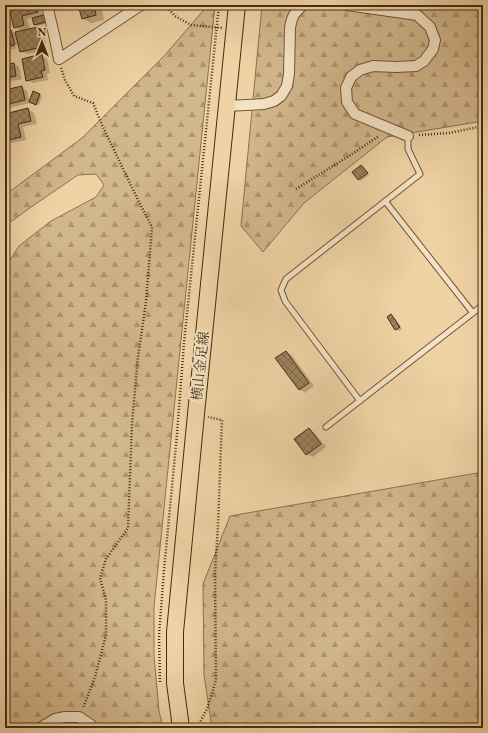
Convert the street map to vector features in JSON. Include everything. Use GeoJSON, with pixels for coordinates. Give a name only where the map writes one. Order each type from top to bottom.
{"type":"FeatureCollection","features":[{"type":"Feature","properties":{"kind":"main road","name":"横山金足線"},"geometry":{"type":"LineString","coordinates":[[181,728],[175,683],[175,632],[237,5]]}},
{"type":"Feature","properties":{"kind":"street"},"geometry":{"type":"LineString","coordinates":[[47,5],[59,59],[141,5]]}},
{"type":"Feature","properties":{"kind":"street"},"geometry":{"type":"LineString","coordinates":[[227,106],[264,104],[274,101],[281,96],[287,86],[289,74],[290,28],[295,12],[302,5]]}},
{"type":"Feature","properties":{"kind":"street"},"geometry":{"type":"LineString","coordinates":[[347,5],[417,15],[430,27],[435,40],[433,49],[424,61],[416,66],[373,66],[360,70],[351,77],[346,88],[347,102],[355,114],[408,136]]}},
{"type":"Feature","properties":{"kind":"street"},"geometry":{"type":"LineString","coordinates":[[40,728],[55,719],[65,717],[79,717],[91,725],[92,728]]}},
{"type":"Feature","properties":{"kind":"lane"},"geometry":{"type":"LineString","coordinates":[[360,401],[285,301],[281,290],[286,279],[420,174],[408,149],[408,136]]}},
{"type":"Feature","properties":{"kind":"lane"},"geometry":{"type":"LineString","coordinates":[[385,201],[473,314]]}},
{"type":"Feature","properties":{"kind":"lane"},"geometry":{"type":"LineString","coordinates":[[326,427],[483,305]]}},
{"type":"Feature","properties":{"kind":"path"},"geometry":{"type":"LineString","coordinates":[[165,5],[175,16],[191,25],[234,30]]}},
{"type":"Feature","properties":{"kind":"path"},"geometry":{"type":"LineString","coordinates":[[177,434],[184,343],[219,5]]}},
{"type":"Feature","properties":{"kind":"path"},"geometry":{"type":"LineString","coordinates":[[59,59],[65,80],[74,96],[93,103],[134,192],[152,227],[146,302],[138,357],[132,423],[128,528],[106,559],[100,578],[106,600],[106,635],[95,677],[79,717]]}},
{"type":"Feature","properties":{"kind":"path"},"geometry":{"type":"LineString","coordinates":[[408,136],[449,133],[483,126]]}},
{"type":"Feature","properties":{"kind":"path"},"geometry":{"type":"LineString","coordinates":[[296,189],[390,128]]}},
{"type":"Feature","properties":{"kind":"path"},"geometry":{"type":"LineString","coordinates":[[195,728],[198,726],[207,709],[216,680],[215,573],[222,420],[196,414]]}},
{"type":"Feature","properties":{"kind":"green space"},"geometry":{"type":"Polygon","coordinates":[[[208,5],[215,5],[154,607],[154,656],[159,711],[163,728],[5,728],[5,601],[7,585],[5,577],[5,268],[19,246],[51,221],[96,197],[104,185],[96,174],[78,175],[5,226],[5,195],[82,138],[165,55],[208,5]]]}},
{"type":"Feature","properties":{"kind":"green space"},"geometry":{"type":"Polygon","coordinates":[[[262,5],[483,5],[483,121],[387,137],[304,203],[263,252],[241,226],[262,5]]]}},
{"type":"Feature","properties":{"kind":"green space"},"geometry":{"type":"Polygon","coordinates":[[[483,472],[483,728],[212,728],[204,675],[203,584],[230,516],[483,472]]]}},
{"type":"Feature","properties":{"kind":"building"},"geometry":{"type":"Polygon","coordinates":[[[8,5],[36,5],[38,12],[22,16],[24,25],[14,28],[8,5]]]}},
{"type":"Feature","properties":{"kind":"building"},"geometry":{"type":"Polygon","coordinates":[[[78,5],[94,5],[96,15],[82,19],[78,5]]]}},
{"type":"Feature","properties":{"kind":"building"},"geometry":{"type":"Polygon","coordinates":[[[44,15],[46,22],[34,25],[32,18],[44,15]]]}},
{"type":"Feature","properties":{"kind":"building"},"geometry":{"type":"Polygon","coordinates":[[[38,27],[42,47],[20,52],[15,32],[38,27]]]}},
{"type":"Feature","properties":{"kind":"building"},"geometry":{"type":"Polygon","coordinates":[[[11,30],[15,45],[5,47],[5,32],[11,30]]]}},
{"type":"Feature","properties":{"kind":"building"},"geometry":{"type":"Polygon","coordinates":[[[42,54],[45,70],[41,71],[43,77],[26,81],[22,59],[42,54]]]}},
{"type":"Feature","properties":{"kind":"building"},"geometry":{"type":"Polygon","coordinates":[[[14,63],[16,76],[5,78],[5,65],[14,63]]]}},
{"type":"Feature","properties":{"kind":"building"},"geometry":{"type":"Polygon","coordinates":[[[22,86],[25,100],[5,105],[5,90],[22,86]]]}},
{"type":"Feature","properties":{"kind":"building"},"geometry":{"type":"Polygon","coordinates":[[[33,91],[40,94],[36,105],[29,102],[33,91]]]}},
{"type":"Feature","properties":{"kind":"building"},"geometry":{"type":"Polygon","coordinates":[[[28,108],[31,121],[18,124],[21,137],[5,141],[5,114],[28,108]]]}},
{"type":"Feature","properties":{"kind":"building"},"geometry":{"type":"Polygon","coordinates":[[[361,165],[368,173],[358,180],[352,172],[361,165]]]}},
{"type":"Feature","properties":{"kind":"building"},"geometry":{"type":"Polygon","coordinates":[[[391,314],[400,327],[395,330],[387,317],[391,314]]]}},
{"type":"Feature","properties":{"kind":"building"},"geometry":{"type":"Polygon","coordinates":[[[286,351],[309,383],[299,390],[275,358],[286,351]]]}},
{"type":"Feature","properties":{"kind":"building"},"geometry":{"type":"Polygon","coordinates":[[[309,428],[321,444],[306,455],[294,439],[309,428]]]}}]}
